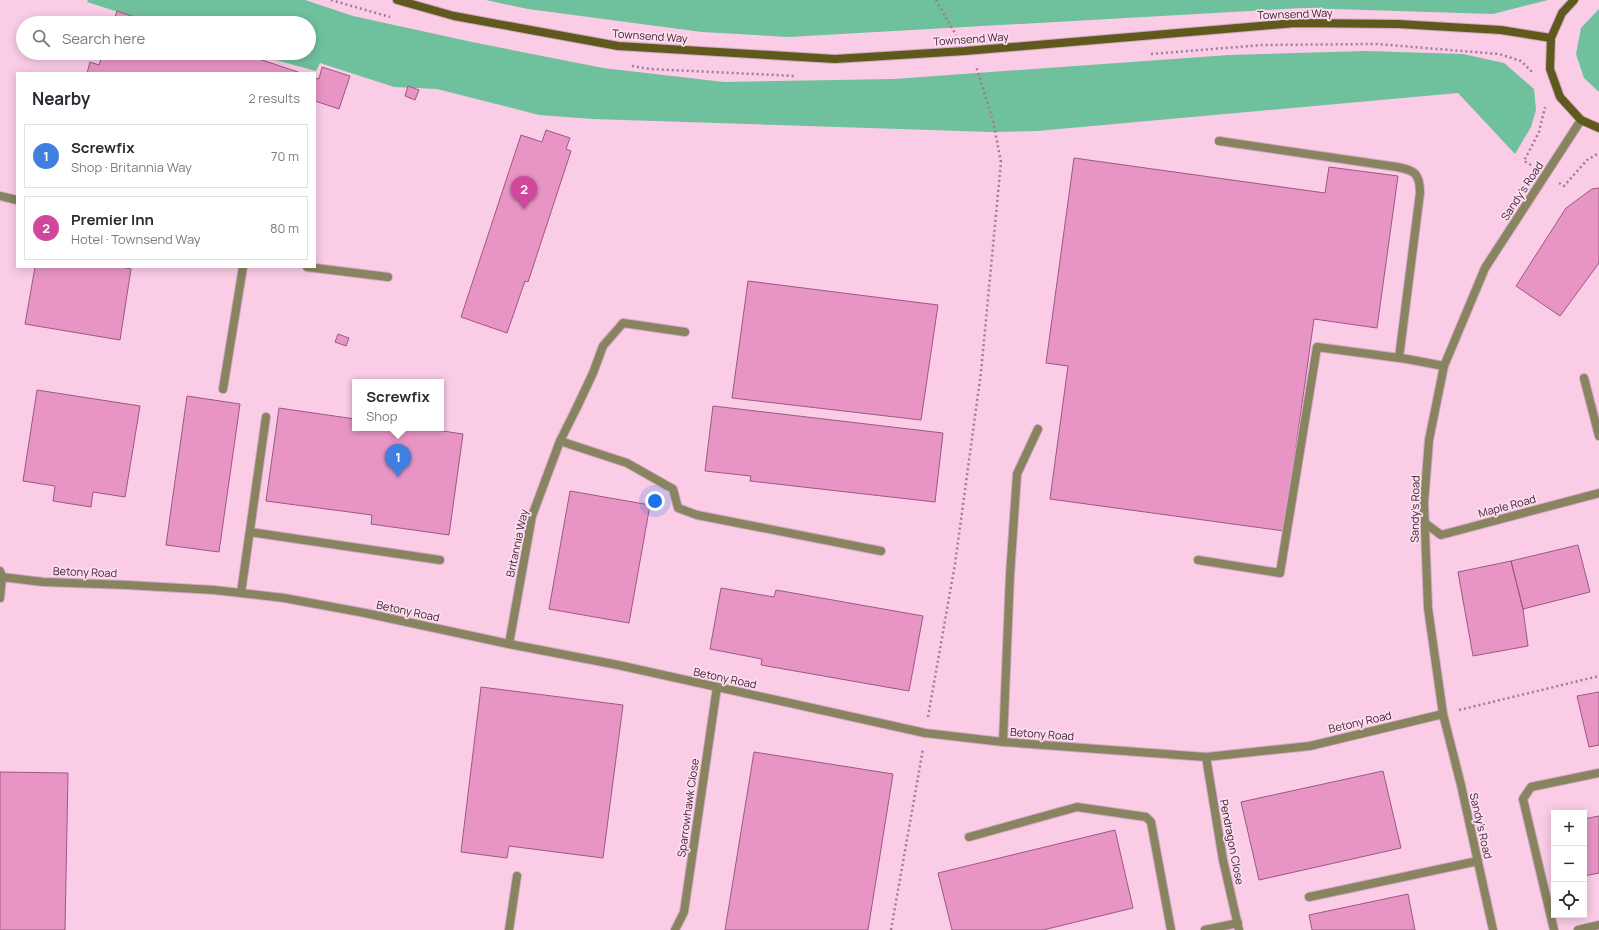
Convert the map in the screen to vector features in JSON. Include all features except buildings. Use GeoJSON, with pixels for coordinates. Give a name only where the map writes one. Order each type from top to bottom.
{"type":"FeatureCollection","features":[{"type":"Feature","properties":{"kind":"main road","name":"Townsend Way"},"geometry":{"type":"LineString","coordinates":[[397,0],[454,16],[618,46],[835,59],[965,51],[1295,23],[1398,24],[1493,30],[1551,38]]}},
{"type":"Feature","properties":{"kind":"main road"},"geometry":{"type":"LineString","coordinates":[[1574,0],[1562,13],[1551,38],[1550,69],[1560,98],[1581,120],[1599,128]]}},
{"type":"Feature","properties":{"kind":"street","name":"Sandy's Road"},"geometry":{"type":"LineString","coordinates":[[1493,930],[1443,714],[1428,608],[1424,503],[1429,440],[1444,366],[1485,268],[1581,120]]}},
{"type":"Feature","properties":{"kind":"street"},"geometry":{"type":"LineString","coordinates":[[1219,141],[1396,167],[1414,172],[1418,177],[1420,184],[1420,193],[1399,358]]}},
{"type":"Feature","properties":{"kind":"street"},"geometry":{"type":"LineString","coordinates":[[0,196],[16,200]]}},
{"type":"Feature","properties":{"kind":"street"},"geometry":{"type":"LineString","coordinates":[[223,389],[243,268]]}},
{"type":"Feature","properties":{"kind":"street"},"geometry":{"type":"LineString","coordinates":[[315,268],[388,277]]}},
{"type":"Feature","properties":{"kind":"street","name":"Britannia Way"},"geometry":{"type":"LineString","coordinates":[[509,644],[532,516],[560,441],[594,372],[603,346],[622,323],[684,332]]}},
{"type":"Feature","properties":{"kind":"street"},"geometry":{"type":"LineString","coordinates":[[1198,560],[1280,573],[1317,347],[1399,358],[1444,366]]}},
{"type":"Feature","properties":{"kind":"street"},"geometry":{"type":"LineString","coordinates":[[1584,378],[1599,436]]}},
{"type":"Feature","properties":{"kind":"street"},"geometry":{"type":"LineString","coordinates":[[241,593],[266,417]]}},
{"type":"Feature","properties":{"kind":"street"},"geometry":{"type":"LineString","coordinates":[[1003,742],[1010,575],[1017,474],[1038,430]]}},
{"type":"Feature","properties":{"kind":"street"},"geometry":{"type":"LineString","coordinates":[[560,441],[628,463],[672,489],[678,508],[697,515],[881,551]]}},
{"type":"Feature","properties":{"kind":"street","name":"Maple Road"},"geometry":{"type":"LineString","coordinates":[[1424,523],[1441,536],[1599,493]]}},
{"type":"Feature","properties":{"kind":"street"},"geometry":{"type":"LineString","coordinates":[[250,532],[440,560]]}},
{"type":"Feature","properties":{"kind":"street","name":"Betony Road"},"geometry":{"type":"LineString","coordinates":[[1,574],[43,582],[127,585],[241,593],[284,598],[365,613],[509,644],[618,665],[926,733],[1003,742],[1206,757],[1310,746],[1443,714]]}},
{"type":"Feature","properties":{"kind":"street"},"geometry":{"type":"LineString","coordinates":[[0,598],[1,574]]}},
{"type":"Feature","properties":{"kind":"street","name":"Sparrowhawk Close"},"geometry":{"type":"LineString","coordinates":[[675,930],[684,912],[717,687]]}},
{"type":"Feature","properties":{"kind":"street","name":"Pendragon Close"},"geometry":{"type":"LineString","coordinates":[[1206,757],[1223,860],[1238,927]]}},
{"type":"Feature","properties":{"kind":"street"},"geometry":{"type":"LineString","coordinates":[[1554,930],[1523,800],[1531,787],[1599,773]]}},
{"type":"Feature","properties":{"kind":"street"},"geometry":{"type":"LineString","coordinates":[[968,837],[1077,808],[1146,818],[1151,822],[1171,930]]}},
{"type":"Feature","properties":{"kind":"street"},"geometry":{"type":"LineString","coordinates":[[1309,897],[1478,861]]}},
{"type":"Feature","properties":{"kind":"street"},"geometry":{"type":"LineString","coordinates":[[509,930],[517,876]]}},
{"type":"Feature","properties":{"kind":"street"},"geometry":{"type":"LineString","coordinates":[[1578,930],[1599,926]]}},
{"type":"Feature","properties":{"kind":"street"},"geometry":{"type":"LineString","coordinates":[[1205,930],[1238,927]]}},
{"type":"Feature","properties":{"kind":"path"},"geometry":{"type":"LineString","coordinates":[[331,0],[392,17]]}},
{"type":"Feature","properties":{"kind":"path"},"geometry":{"type":"LineString","coordinates":[[891,930],[955,564],[979,388],[1001,162],[993,121],[978,69],[965,51],[936,0]]}},
{"type":"Feature","properties":{"kind":"path"},"geometry":{"type":"LineString","coordinates":[[1144,55],[1262,45],[1377,44],[1499,54],[1521,61],[1537,77]]}},
{"type":"Feature","properties":{"kind":"path"},"geometry":{"type":"LineString","coordinates":[[627,64],[650,69],[800,76]]}},
{"type":"Feature","properties":{"kind":"path"},"geometry":{"type":"LineString","coordinates":[[970,69],[978,69]]}},
{"type":"Feature","properties":{"kind":"path"},"geometry":{"type":"LineString","coordinates":[[1546,104],[1539,132],[1524,161],[1564,186],[1587,160],[1599,153]]}},
{"type":"Feature","properties":{"kind":"path"},"geometry":{"type":"LineString","coordinates":[[1443,714],[1599,676]]}},
{"type":"Feature","properties":{"kind":"green space"},"geometry":{"type":"Polygon","coordinates":[[[88,0],[305,0],[353,16],[472,42],[603,68],[724,82],[894,79],[1229,55],[1366,51],[1463,54],[1504,63],[1534,89],[1536,110],[1531,127],[1515,154],[1458,93],[1037,131],[991,132],[593,119],[539,115],[437,89],[394,87],[320,63],[316,71],[276,60],[316,60],[316,16],[131,16],[87,2],[88,0]]]}},
{"type":"Feature","properties":{"kind":"green space"},"geometry":{"type":"Polygon","coordinates":[[[486,0],[1548,0],[1493,14],[1302,8],[788,37],[702,32],[528,9],[486,0]]]}},
{"type":"Feature","properties":{"kind":"green space"},"geometry":{"type":"Polygon","coordinates":[[[1599,9],[1599,92],[1584,78],[1576,54],[1581,28],[1599,9]]]}},
{"type":"Feature","properties":{"kind":"place","name":"Premier Inn"},"geometry":{"type":"Point","coordinates":[524,209]}},
{"type":"Feature","properties":{"kind":"place","name":"Screwfix"},"geometry":{"type":"Point","coordinates":[398,477]}}]}
